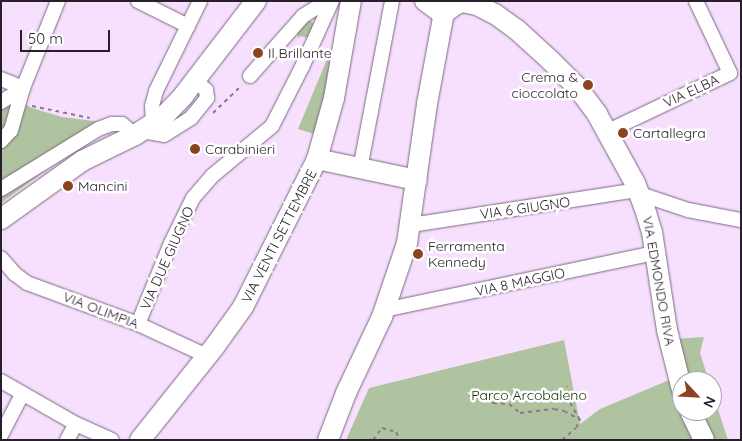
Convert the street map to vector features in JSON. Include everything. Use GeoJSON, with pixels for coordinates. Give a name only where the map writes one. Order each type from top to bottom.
{"type":"FeatureCollection","features":[{"type":"Feature","properties":{"kind":"main road"},"geometry":{"type":"LineString","coordinates":[[1,219],[90,157],[143,130],[173,107],[256,1]]}},
{"type":"Feature","properties":{"kind":"main road","name":"VIA VENTI SETTEMBRE"},"geometry":{"type":"LineString","coordinates":[[140,440],[207,356],[250,297],[317,159],[324,142],[337,84],[351,1]]}},
{"type":"Feature","properties":{"kind":"main road"},"geometry":{"type":"LineString","coordinates":[[328,440],[344,398],[384,310],[402,262],[411,225],[444,8],[426,1]]}},
{"type":"Feature","properties":{"kind":"main road","name":"VIA EDMONDO RIVA"},"geometry":{"type":"LineString","coordinates":[[444,8],[462,2],[491,6],[562,71],[586,98],[608,131],[639,192],[652,232],[667,330],[677,371]]}},
{"type":"Feature","properties":{"kind":"main road"},"geometry":{"type":"LineString","coordinates":[[317,159],[417,180]]}},
{"type":"Feature","properties":{"kind":"main road"},"geometry":{"type":"LineString","coordinates":[[695,421],[704,440]]}},
{"type":"Feature","properties":{"kind":"street"},"geometry":{"type":"LineString","coordinates":[[1,141],[11,130],[23,88],[58,1]]}},
{"type":"Feature","properties":{"kind":"street"},"geometry":{"type":"LineString","coordinates":[[138,1],[161,6],[188,26]]}},
{"type":"Feature","properties":{"kind":"street"},"geometry":{"type":"LineString","coordinates":[[1,189],[98,129],[112,124],[122,124],[143,130],[154,97],[200,1]]}},
{"type":"Feature","properties":{"kind":"street"},"geometry":{"type":"LineString","coordinates":[[250,76],[303,16],[327,1]]}},
{"type":"Feature","properties":{"kind":"street","name":"VIA DUE GIUGNO"},"geometry":{"type":"LineString","coordinates":[[138,324],[177,230],[197,193],[219,170],[265,133],[280,112],[332,1]]}},
{"type":"Feature","properties":{"kind":"street"},"geometry":{"type":"LineString","coordinates":[[360,169],[392,1]]}},
{"type":"Feature","properties":{"kind":"street","name":"VIA ELBA"},"geometry":{"type":"LineString","coordinates":[[608,131],[735,70],[696,1]]}},
{"type":"Feature","properties":{"kind":"street"},"geometry":{"type":"LineString","coordinates":[[1,79],[23,88]]}},
{"type":"Feature","properties":{"kind":"street"},"geometry":{"type":"LineString","coordinates":[[1,102],[23,88]]}},
{"type":"Feature","properties":{"kind":"street"},"geometry":{"type":"LineString","coordinates":[[639,192],[701,214],[741,220]]}},
{"type":"Feature","properties":{"kind":"street","name":"VIA 6 GIUGNO"},"geometry":{"type":"LineString","coordinates":[[411,225],[639,192]]}},
{"type":"Feature","properties":{"kind":"street","name":"VIA 8 MAGGIO"},"geometry":{"type":"LineString","coordinates":[[384,310],[655,253]]}},
{"type":"Feature","properties":{"kind":"street","name":"VIA OLIMPIA"},"geometry":{"type":"LineString","coordinates":[[1,258],[15,274],[27,283],[138,324],[207,356]]}},
{"type":"Feature","properties":{"kind":"street"},"geometry":{"type":"LineString","coordinates":[[1,381],[76,424],[112,440]]}},
{"type":"Feature","properties":{"kind":"street"},"geometry":{"type":"LineString","coordinates":[[1,435],[23,393]]}},
{"type":"Feature","properties":{"kind":"street"},"geometry":{"type":"LineString","coordinates":[[66,440],[76,424]]}},
{"type":"Feature","properties":{"kind":"path"},"geometry":{"type":"LineString","coordinates":[[19,102],[112,124]]}},
{"type":"Feature","properties":{"kind":"path"},"geometry":{"type":"LineString","coordinates":[[567,386],[570,403],[580,420]]}},
{"type":"Feature","properties":{"kind":"path"},"geometry":{"type":"LineString","coordinates":[[469,395],[493,403],[509,404],[520,413],[554,409],[564,411],[580,420]]}},
{"type":"Feature","properties":{"kind":"path"},"geometry":{"type":"LineString","coordinates":[[562,440],[576,428],[580,420]]}},
{"type":"Feature","properties":{"kind":"path"},"geometry":{"type":"LineString","coordinates":[[373,440],[382,428],[396,432],[400,440]]}},
{"type":"Feature","properties":{"kind":"green space"},"geometry":{"type":"Polygon","coordinates":[[[304,18],[314,23],[308,38],[300,36],[299,39],[296,31],[304,18]]]}},
{"type":"Feature","properties":{"kind":"green space"},"geometry":{"type":"Polygon","coordinates":[[[319,48],[337,53],[320,136],[298,129],[330,52],[319,48]]]}},
{"type":"Feature","properties":{"kind":"green space"},"geometry":{"type":"Polygon","coordinates":[[[1,91],[32,108],[62,117],[102,122],[60,160],[1,203],[1,91]]]}},
{"type":"Feature","properties":{"kind":"green space"},"geometry":{"type":"Polygon","coordinates":[[[704,337],[700,353],[706,371],[682,371],[674,339],[704,337]]]}},
{"type":"Feature","properties":{"kind":"green space","name":"Parco Arcobaleno"},"geometry":{"type":"Polygon","coordinates":[[[564,340],[580,424],[600,409],[672,379],[672,421],[688,421],[700,440],[346,440],[369,388],[564,340]]]}},
{"type":"Feature","properties":{"kind":"green space"},"geometry":{"type":"Polygon","coordinates":[[[701,421],[722,421],[728,440],[711,440],[701,421]]]}},
{"type":"Feature","properties":{"kind":"place","name":"Il Brillante"},"geometry":{"type":"Point","coordinates":[258,53]}},
{"type":"Feature","properties":{"kind":"place","name":"Crema & cioccolato"},"geometry":{"type":"Point","coordinates":[588,85]}},
{"type":"Feature","properties":{"kind":"place","name":"Cartallegra"},"geometry":{"type":"Point","coordinates":[623,133]}},
{"type":"Feature","properties":{"kind":"place","name":"Carabinieri"},"geometry":{"type":"Point","coordinates":[195,149]}},
{"type":"Feature","properties":{"kind":"place","name":"Mancini"},"geometry":{"type":"Point","coordinates":[68,186]}},
{"type":"Feature","properties":{"kind":"place","name":"Ferramenta Kennedy"},"geometry":{"type":"Point","coordinates":[418,254]}}]}
